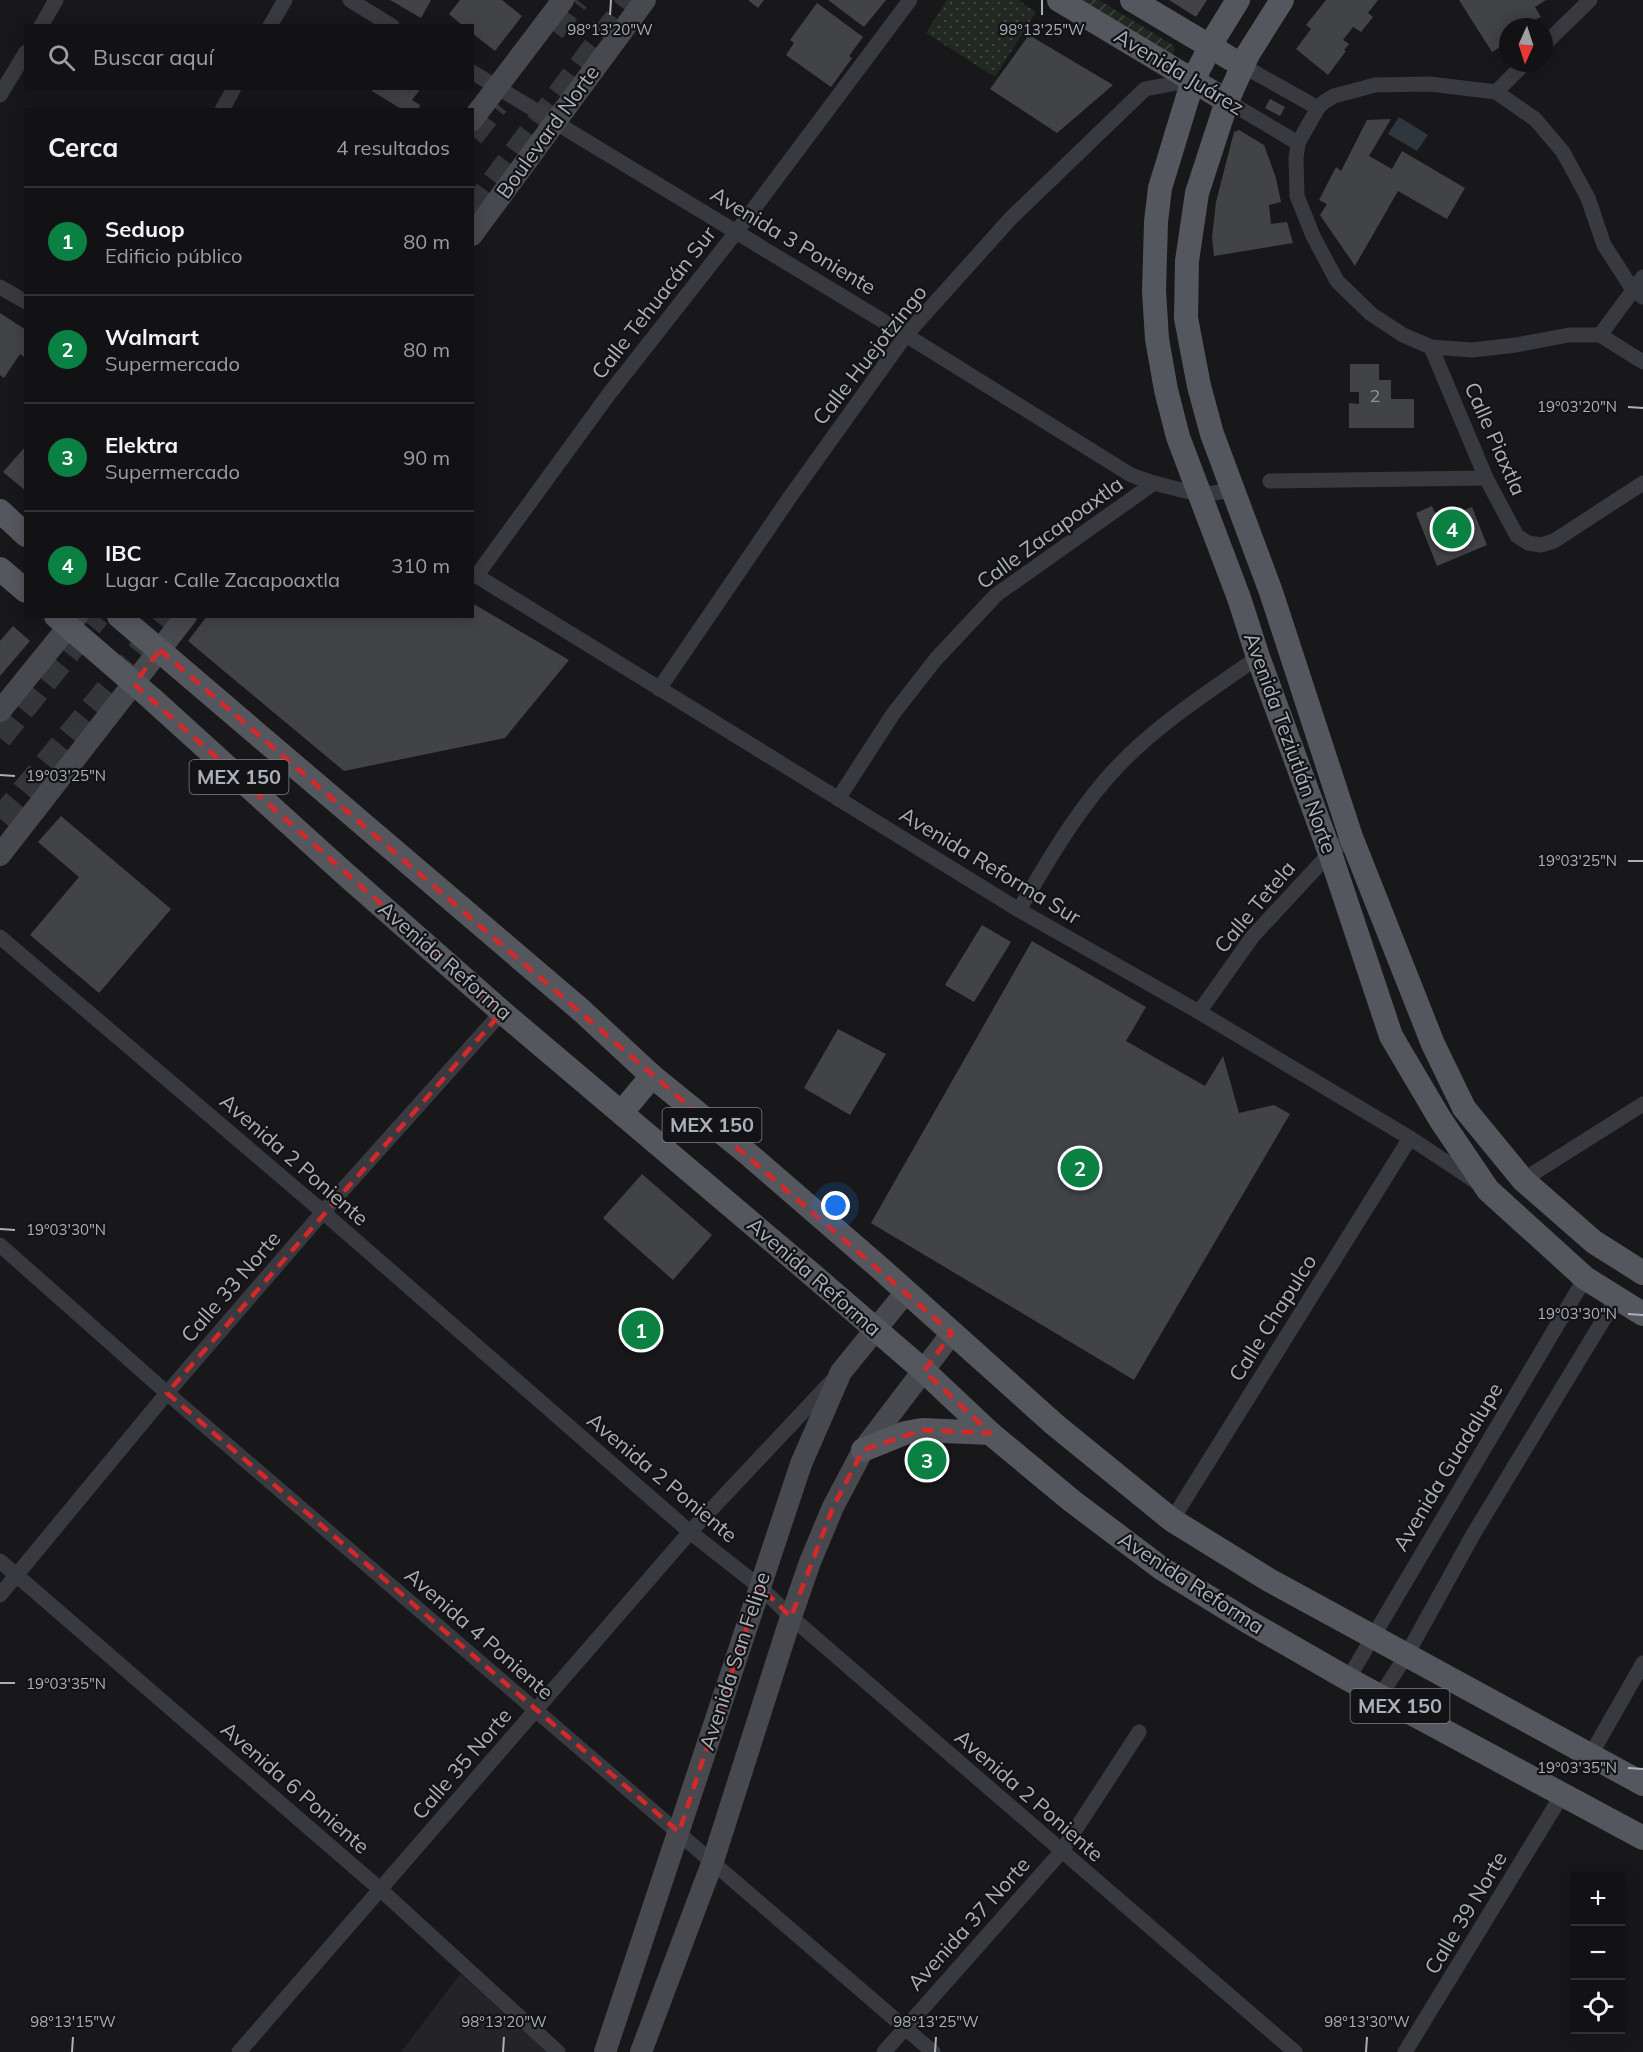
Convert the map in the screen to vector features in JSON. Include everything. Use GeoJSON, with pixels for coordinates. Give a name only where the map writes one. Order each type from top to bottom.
{"type":"FeatureCollection","features":[{"type":"Feature","properties":{"kind":"main road"},"geometry":{"type":"LineString","coordinates":[[474,117],[563,0]]}},
{"type":"Feature","properties":{"kind":"main road","name":"Boulevard Norte"},"geometry":{"type":"LineString","coordinates":[[474,232],[645,0]]}},
{"type":"Feature","properties":{"kind":"main road","name":"Avenida Juárez"},"geometry":{"type":"LineString","coordinates":[[1059,0],[1227,101]]}},
{"type":"Feature","properties":{"kind":"main road","name":"Avenida Juárez"},"geometry":{"type":"LineString","coordinates":[[1132,0],[1243,66]]}},
{"type":"Feature","properties":{"kind":"main road","name":"Avenida Teziutlán Norte"},"geometry":{"type":"LineString","coordinates":[[1238,0],[1193,80],[1160,188],[1156,222],[1154,291],[1157,339],[1166,390],[1178,437],[1239,598],[1258,657],[1330,853],[1391,1036],[1440,1119],[1488,1190],[1585,1278],[1643,1314]]}},
{"type":"Feature","properties":{"kind":"main road","name":"Avenida Teziutlán Norte"},"geometry":{"type":"LineString","coordinates":[[1282,0],[1243,66],[1227,101],[1197,194],[1187,261],[1186,318],[1198,386],[1212,434],[1271,592],[1351,837],[1433,1044],[1464,1108],[1523,1180],[1594,1242],[1643,1273]]}},
{"type":"Feature","properties":{"kind":"main road"},"geometry":{"type":"LineString","coordinates":[[0,512],[24,532]]}},
{"type":"Feature","properties":{"kind":"main road"},"geometry":{"type":"LineString","coordinates":[[0,570],[24,589]]}},
{"type":"Feature","properties":{"kind":"main road","name":"Avenida Reforma"},"geometry":{"type":"LineString","coordinates":[[121,618],[582,1011],[652,1076],[747,1153],[1054,1424],[1172,1520],[1269,1580],[1372,1638],[1643,1784]]}},
{"type":"Feature","properties":{"kind":"main road"},"geometry":{"type":"LineString","coordinates":[[0,855],[184,618]]}},
{"type":"Feature","properties":{"kind":"main road"},"geometry":{"type":"LineString","coordinates":[[0,711],[67,620]]}},
{"type":"Feature","properties":{"kind":"main road","name":"Avenida Reforma"},"geometry":{"type":"LineString","coordinates":[[67,620],[134,684],[502,1012],[924,1371],[990,1432],[1072,1501],[1161,1568],[1247,1621],[1348,1679],[1643,1838]]}},
{"type":"Feature","properties":{"kind":"main road"},"geometry":{"type":"LineString","coordinates":[[622,1112],[652,1076]]}},
{"type":"Feature","properties":{"kind":"main road","name":"Avenida San Felipe"},"geometry":{"type":"LineString","coordinates":[[605,2052],[801,1464],[841,1372],[906,1292]]}},
{"type":"Feature","properties":{"kind":"main road","name":"Avenida San Felipe"},"geometry":{"type":"LineString","coordinates":[[641,2052],[712,1861],[791,1617],[810,1562],[833,1507],[863,1450],[952,1333]]}},
{"type":"Feature","properties":{"kind":"main road"},"geometry":{"type":"LineString","coordinates":[[863,1450],[905,1433],[922,1430],[990,1432]]}},
{"type":"Feature","properties":{"kind":"street"},"geometry":{"type":"LineString","coordinates":[[42,24],[56,0]]}},
{"type":"Feature","properties":{"kind":"street"},"geometry":{"type":"LineString","coordinates":[[271,24],[285,0]]}},
{"type":"Feature","properties":{"kind":"street"},"geometry":{"type":"LineString","coordinates":[[350,0],[389,24]]}},
{"type":"Feature","properties":{"kind":"street","name":"Calle Tehuacán Sur"},"geometry":{"type":"LineString","coordinates":[[475,574],[609,394],[737,231],[910,0]]}},
{"type":"Feature","properties":{"kind":"street"},"geometry":{"type":"LineString","coordinates":[[1553,36],[1590,0]]}},
{"type":"Feature","properties":{"kind":"street"},"geometry":{"type":"LineString","coordinates":[[0,95],[24,55]]}},
{"type":"Feature","properties":{"kind":"street","name":"Avenida Juárez"},"geometry":{"type":"LineString","coordinates":[[1243,66],[1318,108]]}},
{"type":"Feature","properties":{"kind":"street"},"geometry":{"type":"LineString","coordinates":[[1496,92],[1516,72]]}},
{"type":"Feature","properties":{"kind":"street","name":"Avenida 3 Poniente"},"geometry":{"type":"LineString","coordinates":[[474,73],[737,231],[1131,475],[1154,483]]}},
{"type":"Feature","properties":{"kind":"street","name":"Calle Huejotzingo"},"geometry":{"type":"LineString","coordinates":[[659,689],[790,497],[906,335],[1011,218],[1145,89],[1193,80]]}},
{"type":"Feature","properties":{"kind":"street"},"geometry":{"type":"LineString","coordinates":[[1638,293],[1604,244],[1588,198],[1563,152],[1535,119],[1496,92],[1430,84],[1375,85],[1334,96],[1318,108],[1299,143],[1296,159],[1297,196],[1312,236],[1337,282],[1371,314],[1403,335],[1431,347],[1472,350],[1569,335],[1600,335],[1643,362]]}},
{"type":"Feature","properties":{"kind":"street"},"geometry":{"type":"LineString","coordinates":[[223,108],[233,90]]}},
{"type":"Feature","properties":{"kind":"street","name":"Avenida Juárez"},"geometry":{"type":"LineString","coordinates":[[1227,101],[1299,143]]}},
{"type":"Feature","properties":{"kind":"street"},"geometry":{"type":"LineString","coordinates":[[1600,335],[1638,293],[1643,277]]}},
{"type":"Feature","properties":{"kind":"street"},"geometry":{"type":"LineString","coordinates":[[0,287],[24,301]]}},
{"type":"Feature","properties":{"kind":"street","name":"Calle Piaxtla"},"geometry":{"type":"LineString","coordinates":[[1431,347],[1486,478],[1517,536],[1528,543],[1541,545],[1554,542],[1643,483]]}},
{"type":"Feature","properties":{"kind":"street"},"geometry":{"type":"LineString","coordinates":[[1270,482],[1486,478]]}},
{"type":"Feature","properties":{"kind":"street","name":"Calle Zacapoaxtla"},"geometry":{"type":"LineString","coordinates":[[838,799],[893,714],[936,659],[996,596],[1154,483],[1201,495],[1233,490]]}},
{"type":"Feature","properties":{"kind":"street","name":"Avenida Reforma Sur"},"geometry":{"type":"LineString","coordinates":[[475,574],[1019,910],[1199,1012],[1410,1138],[1488,1190]]}},
{"type":"Feature","properties":{"kind":"street"},"geometry":{"type":"LineString","coordinates":[[1019,910],[1060,841],[1108,777],[1160,726],[1258,657]]}},
{"type":"Feature","properties":{"kind":"street","name":"Calle Tetela"},"geometry":{"type":"LineString","coordinates":[[1199,1012],[1253,936],[1330,853],[1351,837]]}},
{"type":"Feature","properties":{"kind":"street","name":"Avenida 2 Poniente"},"geometry":{"type":"LineString","coordinates":[[0,937],[322,1212],[690,1532],[760,1587],[791,1617],[1061,1852],[1295,2052]]}},
{"type":"Feature","properties":{"kind":"street","name":"Calle 33 Norte"},"geometry":{"type":"LineString","coordinates":[[0,1595],[167,1393],[322,1212],[502,1012]]}},
{"type":"Feature","properties":{"kind":"street"},"geometry":{"type":"LineString","coordinates":[[1523,1180],[1643,1104]]}},
{"type":"Feature","properties":{"kind":"street","name":"Calle Chapulco"},"geometry":{"type":"LineString","coordinates":[[1172,1520],[1410,1138]]}},
{"type":"Feature","properties":{"kind":"street","name":"Avenida 4 Poniente"},"geometry":{"type":"LineString","coordinates":[[0,1245],[167,1393],[933,2052]]}},
{"type":"Feature","properties":{"kind":"street","name":"Avenida Guadalupe"},"geometry":{"type":"LineString","coordinates":[[1348,1679],[1585,1278]]}},
{"type":"Feature","properties":{"kind":"street"},"geometry":{"type":"LineString","coordinates":[[1380,1696],[1406,1656],[1474,1533],[1616,1299]]}},
{"type":"Feature","properties":{"kind":"street","name":"Calle 35 Norte"},"geometry":{"type":"LineString","coordinates":[[240,2052],[690,1532],[841,1372]]}},
{"type":"Feature","properties":{"kind":"street","name":"Avenida 6 Poniente"},"geometry":{"type":"LineString","coordinates":[[0,1561],[381,1890],[558,2052]]}},
{"type":"Feature","properties":{"kind":"street"},"geometry":{"type":"LineString","coordinates":[[1590,1756],[1643,1663]]}},
{"type":"Feature","properties":{"kind":"street","name":"Avenida 37 Norte"},"geometry":{"type":"LineString","coordinates":[[884,2052],[1061,1852],[1139,1732]]}},
{"type":"Feature","properties":{"kind":"street","name":"Calle 39 Norte"},"geometry":{"type":"LineString","coordinates":[[1405,2052],[1562,1795]]}},
{"type":"Feature","properties":{"kind":"highlighted area"},"geometry":{"type":"Polygon","coordinates":[[[160,650],[952,1333],[924,1371],[990,1433],[922,1430],[863,1450],[833,1507],[791,1617],[760,1587],[679,1832],[167,1393],[502,1012],[134,684],[160,650]]]}},
{"type":"Feature","properties":{"kind":"shaded area"},"geometry":{"type":"Polygon","coordinates":[[[947,0],[1018,0],[1036,12],[995,77],[926,33],[947,0]]]}},
{"type":"Feature","properties":{"kind":"shaded area"},"geometry":{"type":"Polygon","coordinates":[[[1071,0],[1099,0],[1173,45],[1175,49],[1172,56],[1071,0]]]}},
{"type":"Feature","properties":{"kind":"shaded area"},"geometry":{"type":"Polygon","coordinates":[[[1399,117],[1428,135],[1417,151],[1388,134],[1399,117]]]}},
{"type":"Feature","properties":{"kind":"shaded area"},"geometry":{"type":"Polygon","coordinates":[[[460,1974],[548,2052],[401,2052],[460,1974]]]}},
{"type":"Feature","properties":{"kind":"building"},"geometry":{"type":"Polygon","coordinates":[[[390,0],[431,0],[421,18],[390,0]]]}},
{"type":"Feature","properties":{"kind":"building"},"geometry":{"type":"Polygon","coordinates":[[[460,0],[502,0],[522,16],[495,51],[474,35],[474,24],[461,24],[449,14],[460,0]]]}},
{"type":"Feature","properties":{"kind":"building"},"geometry":{"type":"Polygon","coordinates":[[[748,0],[764,0],[758,8],[748,0]]]}},
{"type":"Feature","properties":{"kind":"building"},"geometry":{"type":"Polygon","coordinates":[[[828,0],[886,0],[864,27],[828,0]]]}},
{"type":"Feature","properties":{"kind":"building"},"geometry":{"type":"Polygon","coordinates":[[[1169,0],[1207,0],[1196,17],[1169,0]]]}},
{"type":"Feature","properties":{"kind":"building"},"geometry":{"type":"Polygon","coordinates":[[[1326,0],[1378,0],[1368,13],[1373,17],[1361,32],[1353,27],[1343,40],[1349,44],[1344,50],[1346,51],[1328,75],[1296,49],[1311,29],[1306,25],[1326,0]]]}},
{"type":"Feature","properties":{"kind":"building"},"geometry":{"type":"Polygon","coordinates":[[[1459,0],[1546,0],[1535,7],[1541,17],[1539,18],[1499,18],[1499,48],[1492,52],[1459,0]]]}},
{"type":"Feature","properties":{"kind":"building"},"geometry":{"type":"Polygon","coordinates":[[[817,3],[863,37],[849,56],[852,58],[831,87],[786,55],[794,43],[790,40],[817,3]]]}},
{"type":"Feature","properties":{"kind":"building"},"geometry":{"type":"Polygon","coordinates":[[[1029,35],[1113,85],[1057,133],[990,89],[1029,35]]]}},
{"type":"Feature","properties":{"kind":"building"},"geometry":{"type":"Polygon","coordinates":[[[418,90],[412,100],[420,105],[419,108],[400,108],[372,91],[418,90]]]}},
{"type":"Feature","properties":{"kind":"building"},"geometry":{"type":"Polygon","coordinates":[[[1270,99],[1285,107],[1280,116],[1265,108],[1270,99]]]}},
{"type":"Feature","properties":{"kind":"building"},"geometry":{"type":"Polygon","coordinates":[[[1391,119],[1369,156],[1392,169],[1402,151],[1465,188],[1447,219],[1398,191],[1355,266],[1320,215],[1327,204],[1319,200],[1336,167],[1341,171],[1367,120],[1391,119]]]}},
{"type":"Feature","properties":{"kind":"building"},"geometry":{"type":"Polygon","coordinates":[[[1239,130],[1264,145],[1276,178],[1281,202],[1269,205],[1271,224],[1287,222],[1293,243],[1214,256],[1212,237],[1216,202],[1234,132],[1239,130]]]}},
{"type":"Feature","properties":{"kind":"building"},"geometry":{"type":"Polygon","coordinates":[[[0,313],[24,329],[24,357],[20,354],[4,378],[0,375],[0,313]]]}},
{"type":"Feature","properties":{"kind":"building"},"geometry":{"type":"Polygon","coordinates":[[[1350,364],[1379,364],[1379,380],[1391,380],[1391,399],[1414,399],[1414,428],[1349,428],[1349,403],[1359,404],[1359,392],[1350,392],[1350,364]]]}},
{"type":"Feature","properties":{"kind":"building"},"geometry":{"type":"Polygon","coordinates":[[[24,448],[24,489],[3,472],[24,448]]]}},
{"type":"Feature","properties":{"kind":"building"},"geometry":{"type":"Polygon","coordinates":[[[1432,506],[1435,513],[1451,506],[1453,510],[1460,507],[1462,511],[1472,507],[1487,545],[1437,566],[1416,513],[1432,506]]]}},
{"type":"Feature","properties":{"kind":"building"},"geometry":{"type":"Polygon","coordinates":[[[474,604],[569,660],[505,738],[344,771],[188,641],[205,618],[474,618],[474,604]]]}},
{"type":"Feature","properties":{"kind":"building"},"geometry":{"type":"Polygon","coordinates":[[[13,626],[30,641],[0,676],[0,641],[13,626]]]}},
{"type":"Feature","properties":{"kind":"building"},"geometry":{"type":"Polygon","coordinates":[[[61,816],[171,909],[99,993],[30,935],[79,877],[38,842],[61,816]]]}},
{"type":"Feature","properties":{"kind":"building"},"geometry":{"type":"Polygon","coordinates":[[[982,925],[1011,942],[974,1002],[945,985],[982,925]]]}},
{"type":"Feature","properties":{"kind":"building"},"geometry":{"type":"Polygon","coordinates":[[[1032,941],[1146,1007],[1126,1041],[1205,1086],[1223,1056],[1239,1113],[1274,1105],[1290,1114],[1134,1380],[871,1223],[1032,941]]]}},
{"type":"Feature","properties":{"kind":"building"},"geometry":{"type":"Polygon","coordinates":[[[838,1029],[886,1054],[850,1115],[804,1088],[838,1029]]]}},
{"type":"Feature","properties":{"kind":"building"},"geometry":{"type":"Polygon","coordinates":[[[642,1174],[712,1235],[673,1280],[603,1218],[642,1174]]]}},
{"type":"Feature","properties":{"kind":"tunnel"},"geometry":{"type":"LineString","coordinates":[[553,31],[577,0]]}},
{"type":"Feature","properties":{"kind":"tunnel"},"geometry":{"type":"LineString","coordinates":[[474,207],[630,0]]}},
{"type":"Feature","properties":{"kind":"tunnel"},"geometry":{"type":"LineString","coordinates":[[474,133],[497,104]]}},
{"type":"Feature","properties":{"kind":"tunnel"},"geometry":{"type":"LineString","coordinates":[[0,738],[96,618]]}},
{"type":"Feature","properties":{"kind":"tunnel"},"geometry":{"type":"LineString","coordinates":[[0,819],[166,618]]}},
{"type":"Feature","properties":{"kind":"place","name":"IBC"},"geometry":{"type":"Point","coordinates":[1452,529]}},
{"type":"Feature","properties":{"kind":"place","name":"Walmart"},"geometry":{"type":"Point","coordinates":[1080,1168]}},
{"type":"Feature","properties":{"kind":"place","name":"Seduop"},"geometry":{"type":"Point","coordinates":[641,1330]}},
{"type":"Feature","properties":{"kind":"place","name":"Elektra"},"geometry":{"type":"Point","coordinates":[927,1460]}}]}
